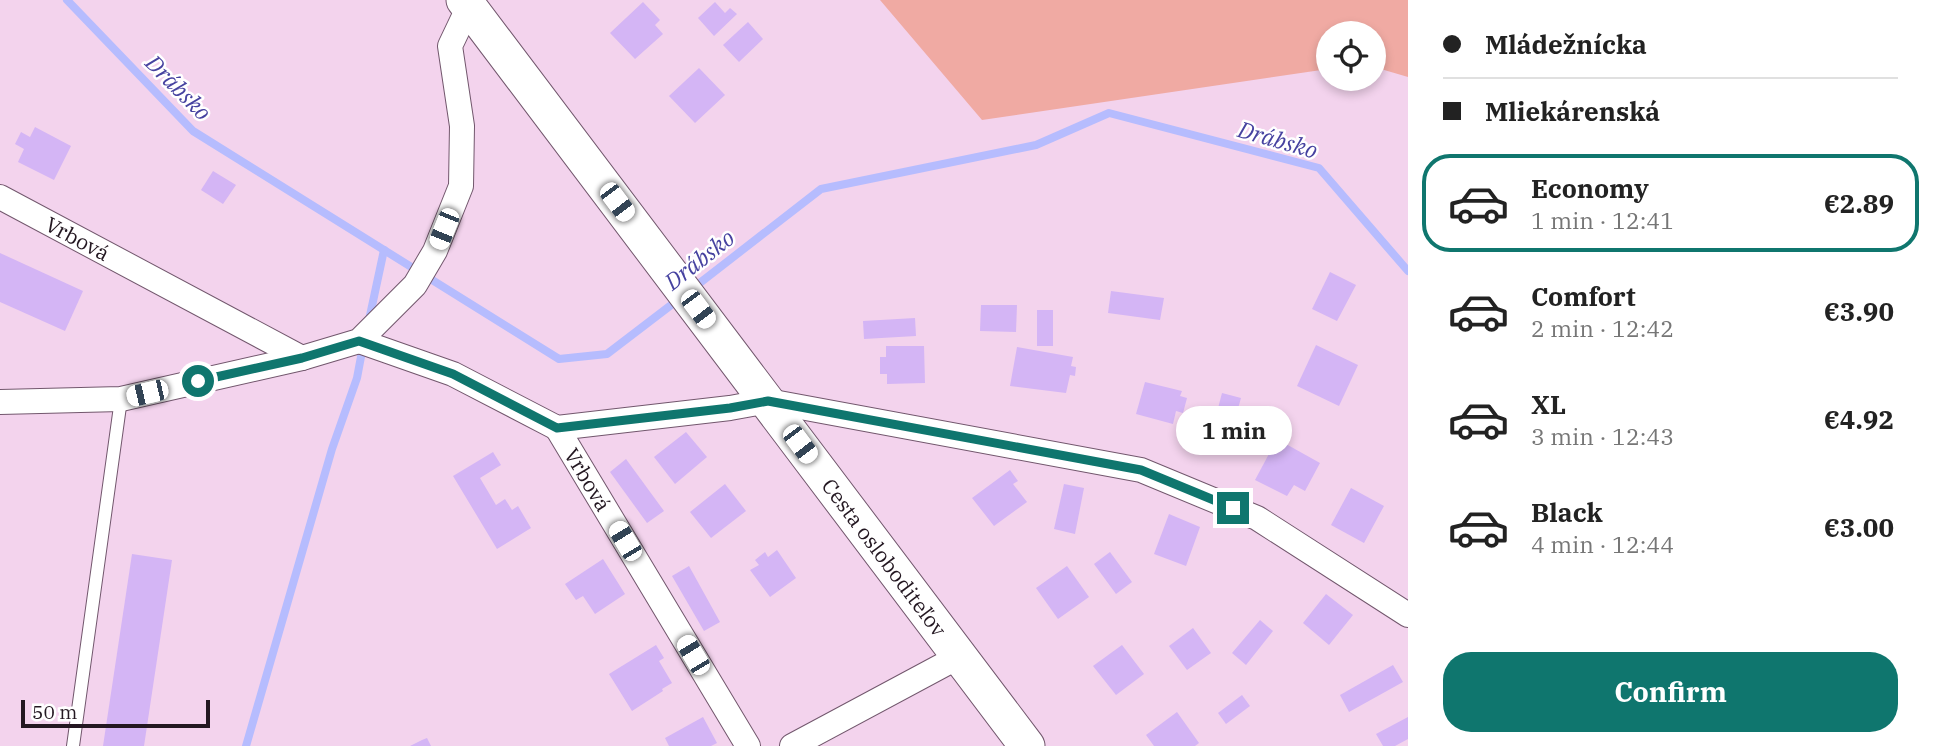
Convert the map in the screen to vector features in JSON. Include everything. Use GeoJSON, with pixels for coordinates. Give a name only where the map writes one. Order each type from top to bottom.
{"type":"FeatureCollection","features":[{"type":"Feature","properties":{"kind":"main road","name":"Cesta osloboditeľov"},"geometry":{"type":"LineString","coordinates":[[467,3],[1027,746]]}},
{"type":"Feature","properties":{"kind":"street"},"geometry":{"type":"LineString","coordinates":[[0,402],[121,399],[302,358],[359,341],[415,285],[435,251],[461,186],[462,126],[450,46],[467,3]]}},
{"type":"Feature","properties":{"kind":"street","name":"Vrbová"},"geometry":{"type":"LineString","coordinates":[[0,197],[302,358]]}},
{"type":"Feature","properties":{"kind":"street","name":"Vrbová"},"geometry":{"type":"LineString","coordinates":[[359,341],[453,374],[557,428],[748,746]]}},
{"type":"Feature","properties":{"kind":"street"},"geometry":{"type":"LineString","coordinates":[[768,401],[1141,470],[1256,518],[1408,615]]}},
{"type":"Feature","properties":{"kind":"street","name":"Vrbová"},"geometry":{"type":"LineString","coordinates":[[557,428],[730,408],[768,401]]}},
{"type":"Feature","properties":{"kind":"street"},"geometry":{"type":"LineString","coordinates":[[792,746],[960,656]]}},
{"type":"Feature","properties":{"kind":"lane"},"geometry":{"type":"LineString","coordinates":[[73,746],[121,399]]}},
{"type":"Feature","properties":{"kind":"shaded area"},"geometry":{"type":"Polygon","coordinates":[[[880,0],[1408,0],[1408,77],[1386,71],[1386,21],[1316,21],[1316,71],[982,120],[880,0]]]}},
{"type":"Feature","properties":{"kind":"building"},"geometry":{"type":"Polygon","coordinates":[[[643,2],[660,20],[655,25],[663,34],[635,59],[610,33],[643,2]]]}},
{"type":"Feature","properties":{"kind":"building"},"geometry":{"type":"Polygon","coordinates":[[[715,2],[725,13],[730,8],[737,14],[714,36],[698,18],[715,2]]]}},
{"type":"Feature","properties":{"kind":"building"},"geometry":{"type":"Polygon","coordinates":[[[748,22],[763,39],[739,62],[723,45],[748,22]]]}},
{"type":"Feature","properties":{"kind":"building"},"geometry":{"type":"Polygon","coordinates":[[[699,68],[725,95],[695,123],[669,96],[699,68]]]}},
{"type":"Feature","properties":{"kind":"building"},"geometry":{"type":"Polygon","coordinates":[[[35,127],[71,146],[54,180],[18,162],[24,149],[15,144],[21,132],[30,137],[35,127]]]}},
{"type":"Feature","properties":{"kind":"building"},"geometry":{"type":"Polygon","coordinates":[[[213,171],[236,185],[223,204],[201,190],[213,171]]]}},
{"type":"Feature","properties":{"kind":"building"},"geometry":{"type":"Polygon","coordinates":[[[0,253],[83,291],[65,331],[0,302],[0,253]]]}},
{"type":"Feature","properties":{"kind":"building"},"geometry":{"type":"Polygon","coordinates":[[[1330,272],[1356,285],[1337,321],[1312,309],[1330,272]]]}},
{"type":"Feature","properties":{"kind":"building"},"geometry":{"type":"Polygon","coordinates":[[[1111,291],[1164,298],[1160,320],[1108,313],[1111,291]]]}},
{"type":"Feature","properties":{"kind":"building"},"geometry":{"type":"Polygon","coordinates":[[[981,305],[1017,305],[1016,332],[980,331],[981,305]]]}},
{"type":"Feature","properties":{"kind":"building"},"geometry":{"type":"Polygon","coordinates":[[[1037,310],[1053,310],[1053,346],[1037,346],[1037,310]]]}},
{"type":"Feature","properties":{"kind":"building"},"geometry":{"type":"Polygon","coordinates":[[[915,318],[916,336],[864,339],[863,321],[915,318]]]}},
{"type":"Feature","properties":{"kind":"building"},"geometry":{"type":"Polygon","coordinates":[[[1316,345],[1358,365],[1339,406],[1297,386],[1316,345]]]}},
{"type":"Feature","properties":{"kind":"building"},"geometry":{"type":"Polygon","coordinates":[[[886,346],[924,346],[925,383],[887,384],[887,374],[880,374],[880,357],[886,357],[886,346]]]}},
{"type":"Feature","properties":{"kind":"building"},"geometry":{"type":"Polygon","coordinates":[[[1017,347],[1073,357],[1071,366],[1076,367],[1075,376],[1070,375],[1066,393],[1010,386],[1017,347]]]}},
{"type":"Feature","properties":{"kind":"building"},"geometry":{"type":"Polygon","coordinates":[[[1145,382],[1182,391],[1180,396],[1187,398],[1183,413],[1176,411],[1173,424],[1136,414],[1145,382]]]}},
{"type":"Feature","properties":{"kind":"building"},"geometry":{"type":"Polygon","coordinates":[[[1222,393],[1241,398],[1229,440],[1211,435],[1222,393]]]}},
{"type":"Feature","properties":{"kind":"building"},"geometry":{"type":"Polygon","coordinates":[[[686,432],[707,457],[675,484],[654,457],[686,432]]]}},
{"type":"Feature","properties":{"kind":"building"},"geometry":{"type":"Polygon","coordinates":[[[1277,439],[1320,463],[1305,491],[1294,485],[1287,496],[1255,480],[1277,439]]]}},
{"type":"Feature","properties":{"kind":"building"},"geometry":{"type":"Polygon","coordinates":[[[493,452],[501,465],[480,478],[496,505],[505,499],[512,510],[518,506],[531,528],[497,549],[453,476],[493,452]]]}},
{"type":"Feature","properties":{"kind":"building"},"geometry":{"type":"Polygon","coordinates":[[[626,459],[664,511],[647,523],[610,472],[626,459]]]}},
{"type":"Feature","properties":{"kind":"building"},"geometry":{"type":"Polygon","coordinates":[[[1010,470],[1018,481],[1013,484],[1027,502],[994,526],[972,498],[1010,470]]]}},
{"type":"Feature","properties":{"kind":"building"},"geometry":{"type":"Polygon","coordinates":[[[725,484],[746,511],[711,538],[690,512],[725,484]]]}},
{"type":"Feature","properties":{"kind":"building"},"geometry":{"type":"Polygon","coordinates":[[[1064,484],[1084,488],[1075,534],[1054,529],[1064,484]]]}},
{"type":"Feature","properties":{"kind":"building"},"geometry":{"type":"Polygon","coordinates":[[[1351,488],[1384,506],[1364,543],[1331,525],[1351,488]]]}},
{"type":"Feature","properties":{"kind":"building"},"geometry":{"type":"Polygon","coordinates":[[[1169,514],[1200,527],[1186,566],[1154,554],[1169,514]]]}},
{"type":"Feature","properties":{"kind":"building"},"geometry":{"type":"Polygon","coordinates":[[[777,550],[796,578],[770,597],[750,570],[759,565],[755,560],[765,552],[768,557],[777,550]]]}},
{"type":"Feature","properties":{"kind":"building"},"geometry":{"type":"Polygon","coordinates":[[[1110,552],[1132,582],[1116,594],[1094,564],[1110,552]]]}},
{"type":"Feature","properties":{"kind":"building"},"geometry":{"type":"Polygon","coordinates":[[[132,554],[172,560],[144,746],[103,746],[132,554]]]}},
{"type":"Feature","properties":{"kind":"building"},"geometry":{"type":"Polygon","coordinates":[[[603,559],[625,594],[595,614],[583,596],[576,600],[565,584],[603,559]]]}},
{"type":"Feature","properties":{"kind":"building"},"geometry":{"type":"Polygon","coordinates":[[[689,566],[720,622],[704,631],[672,576],[689,566]]]}},
{"type":"Feature","properties":{"kind":"building"},"geometry":{"type":"Polygon","coordinates":[[[1067,566],[1089,597],[1058,619],[1036,588],[1067,566]]]}},
{"type":"Feature","properties":{"kind":"building"},"geometry":{"type":"Polygon","coordinates":[[[1326,594],[1353,615],[1329,645],[1303,623],[1326,594]]]}},
{"type":"Feature","properties":{"kind":"building"},"geometry":{"type":"Polygon","coordinates":[[[1260,620],[1273,631],[1246,665],[1232,653],[1260,620]]]}},
{"type":"Feature","properties":{"kind":"building"},"geometry":{"type":"Polygon","coordinates":[[[1193,628],[1211,653],[1187,670],[1169,646],[1193,628]]]}},
{"type":"Feature","properties":{"kind":"building"},"geometry":{"type":"Polygon","coordinates":[[[656,645],[664,658],[659,661],[672,683],[632,711],[609,674],[656,645]]]}},
{"type":"Feature","properties":{"kind":"building"},"geometry":{"type":"Polygon","coordinates":[[[1122,645],[1144,674],[1116,695],[1093,666],[1122,645]]]}},
{"type":"Feature","properties":{"kind":"building"},"geometry":{"type":"Polygon","coordinates":[[[1393,665],[1403,682],[1349,712],[1340,695],[1393,665]]]}},
{"type":"Feature","properties":{"kind":"building"},"geometry":{"type":"Polygon","coordinates":[[[1242,695],[1250,706],[1226,724],[1218,713],[1242,695]]]}},
{"type":"Feature","properties":{"kind":"building"},"geometry":{"type":"Polygon","coordinates":[[[1177,712],[1199,743],[1195,746],[1154,746],[1146,735],[1177,712]]]}},
{"type":"Feature","properties":{"kind":"building"},"geometry":{"type":"Polygon","coordinates":[[[703,717],[717,743],[711,746],[669,746],[665,738],[703,717]]]}},
{"type":"Feature","properties":{"kind":"building"},"geometry":{"type":"Polygon","coordinates":[[[1408,717],[1408,739],[1395,746],[1383,746],[1376,734],[1408,717]]]}},
{"type":"Feature","properties":{"kind":"building"},"geometry":{"type":"Polygon","coordinates":[[[427,738],[431,746],[410,746],[422,740],[427,738]]]}},
{"type":"Feature","properties":{"kind":"waterway","name":"Drábsko"},"geometry":{"type":"LineString","coordinates":[[67,0],[193,131],[559,359],[607,354],[679,299]]}},
{"type":"Feature","properties":{"kind":"waterway","name":"Drábsko"},"geometry":{"type":"LineString","coordinates":[[692,289],[821,189],[1036,145],[1109,113],[1319,168],[1408,271]]}},
{"type":"Feature","properties":{"kind":"waterway"},"geometry":{"type":"LineString","coordinates":[[369,320],[384,250]]}},
{"type":"Feature","properties":{"kind":"waterway"},"geometry":{"type":"LineString","coordinates":[[246,746],[332,449],[357,378],[363,346]]}},
{"type":"Feature","properties":{"kind":"route"},"geometry":{"type":"LineString","coordinates":[[198,381],[302,358],[359,341],[453,374],[557,428],[730,408],[768,401],[1141,470],[1233,508]]}}]}
